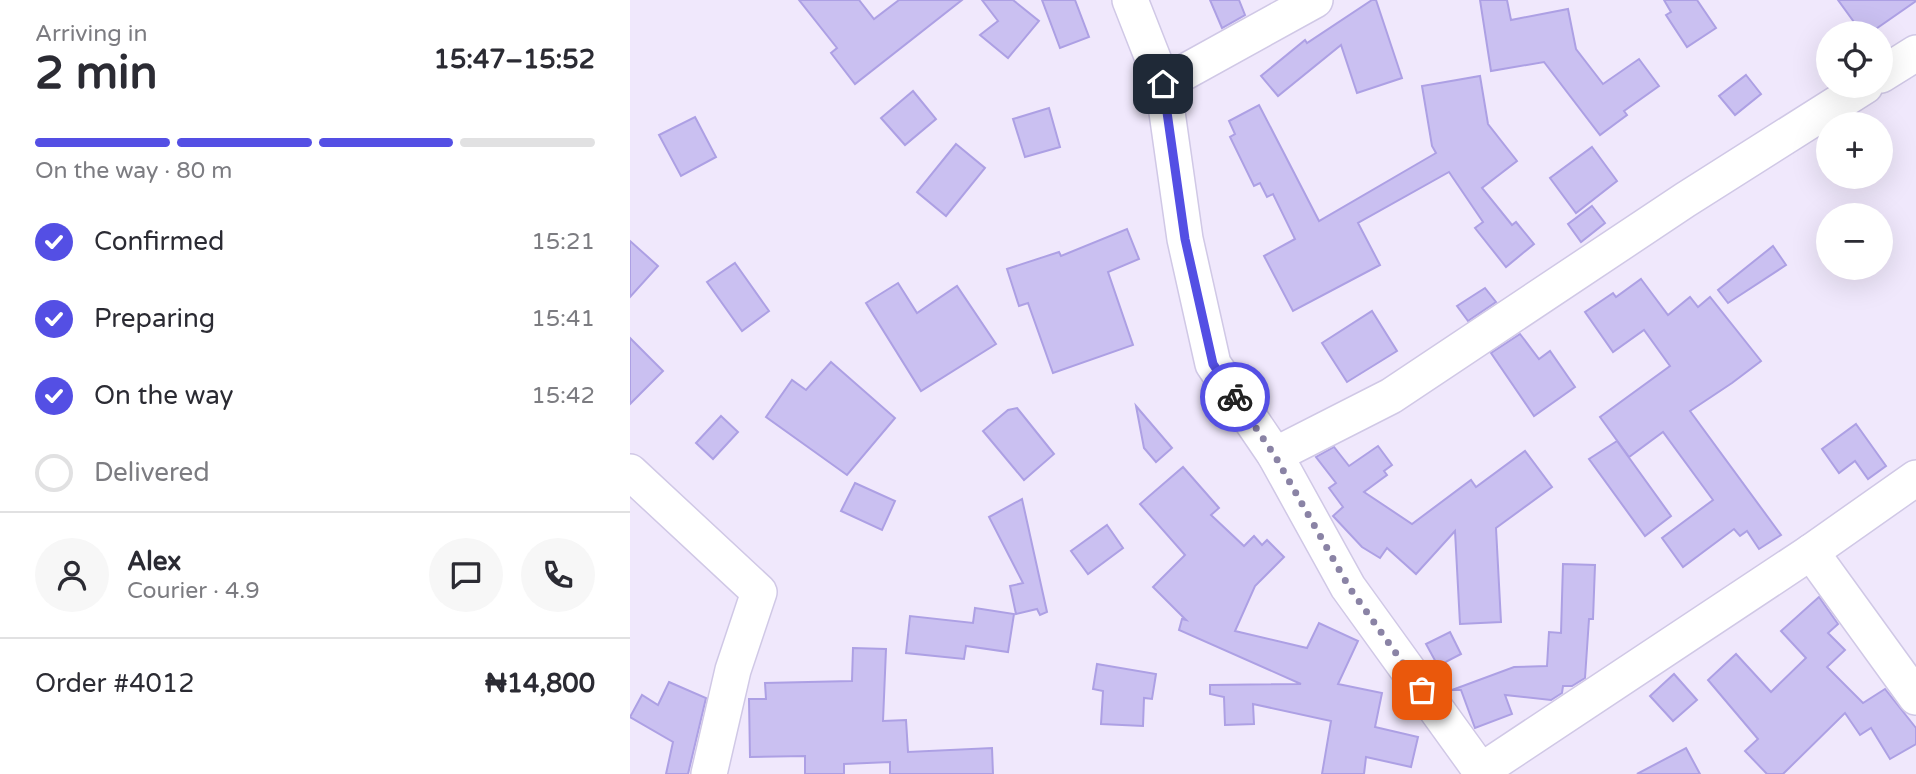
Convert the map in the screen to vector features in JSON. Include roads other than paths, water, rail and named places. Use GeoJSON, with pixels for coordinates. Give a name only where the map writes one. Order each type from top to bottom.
{"type":"FeatureCollection","features":[{"type":"Feature","properties":{"kind":"street"},"geometry":{"type":"LineString","coordinates":[[1130,0],[1163,84],[1185,239],[1213,364],[1275,456],[1349,587],[1482,773],[1811,552],[1916,478]]}},
{"type":"Feature","properties":{"kind":"street"},"geometry":{"type":"LineString","coordinates":[[1163,84],[1314,0]]}},
{"type":"Feature","properties":{"kind":"street"},"geometry":{"type":"LineString","coordinates":[[1893,67],[1916,53]]}},
{"type":"Feature","properties":{"kind":"street"},"geometry":{"type":"LineString","coordinates":[[1275,456],[1391,396],[1685,200],[1846,98]]}},
{"type":"Feature","properties":{"kind":"street"},"geometry":{"type":"LineString","coordinates":[[633,480],[759,592],[733,670],[709,774]]}},
{"type":"Feature","properties":{"kind":"street"},"geometry":{"type":"LineString","coordinates":[[1811,552],[1916,697]]}}]}
